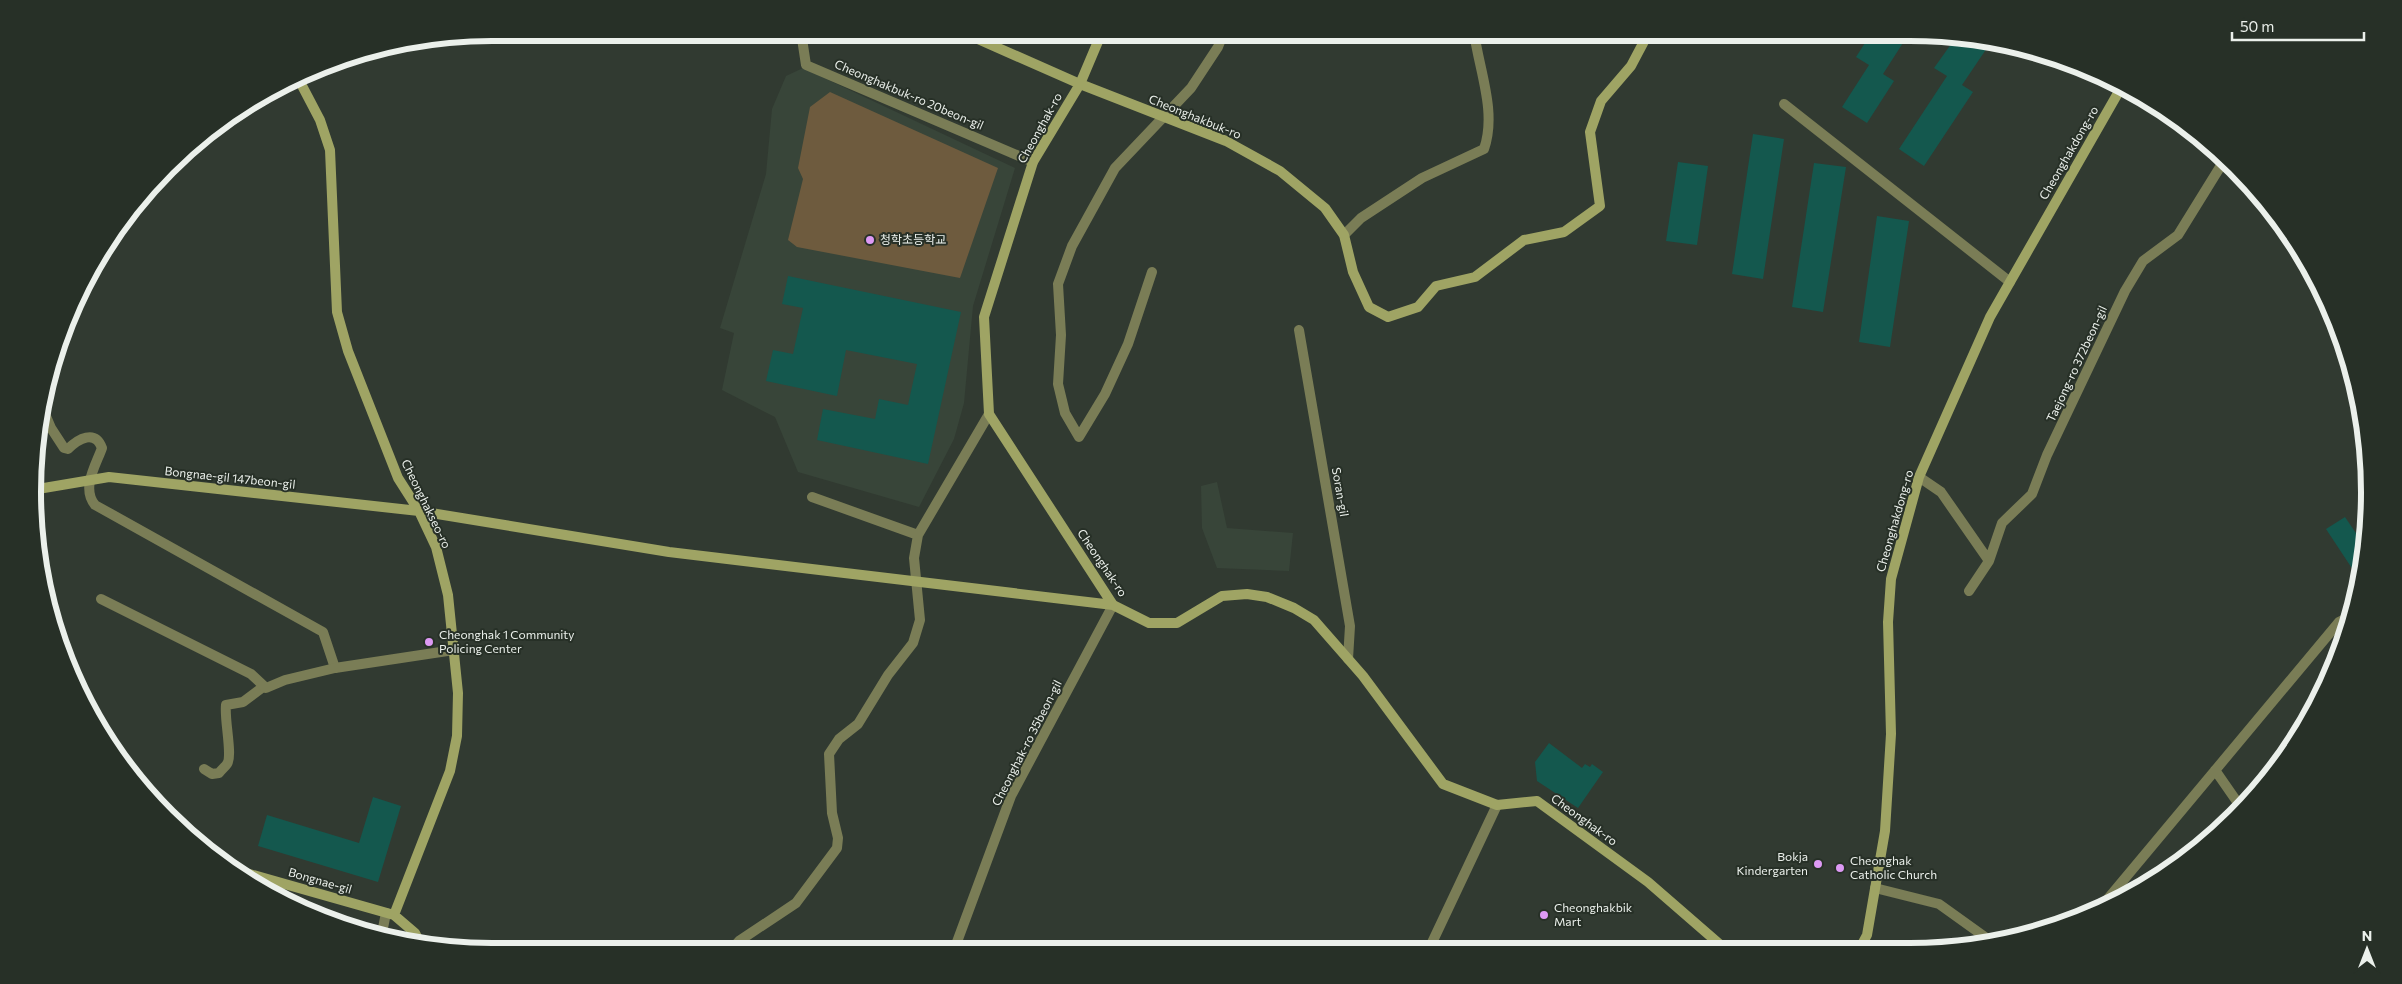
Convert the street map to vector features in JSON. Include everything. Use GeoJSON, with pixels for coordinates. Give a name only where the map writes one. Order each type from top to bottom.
{"type":"FeatureCollection","features":[{"type":"Feature","properties":{"kind":"street","name":"Cheonghakbuk-ro 20beon-gil"},"geometry":{"type":"LineString","coordinates":[[802,41],[806,65],[1032,162]]}},
{"type":"Feature","properties":{"kind":"street","name":"Cheonghakbuk-ro"},"geometry":{"type":"LineString","coordinates":[[982,41],[1080,84],[1226,141],[1280,171],[1325,208],[1344,235],[1353,272],[1369,307],[1388,317],[1418,307],[1436,286],[1475,277],[1524,240],[1564,232],[1600,206],[1590,132],[1601,101],[1631,66],[1644,41]]}},
{"type":"Feature","properties":{"kind":"street","name":"Cheonghak-ro"},"geometry":{"type":"LineString","coordinates":[[1098,41],[1080,84],[1032,162],[984,317],[989,414],[1113,605],[1149,623],[1176,623],[1222,596],[1247,594],[1267,597],[1294,608],[1314,620],[1364,676],[1443,784],[1497,805],[1537,802],[1648,882],[1718,943]]}},
{"type":"Feature","properties":{"kind":"street"},"geometry":{"type":"LineString","coordinates":[[1152,272],[1128,344],[1105,394],[1079,437],[1065,413],[1058,384],[1061,335],[1058,284],[1072,246],[1115,168],[1162,116],[1191,88],[1220,41]]}},
{"type":"Feature","properties":{"kind":"street"},"geometry":{"type":"LineString","coordinates":[[1344,235],[1361,218],[1422,178],[1484,149],[1490,130],[1488,106],[1476,41]]}},
{"type":"Feature","properties":{"kind":"street","name":"Cheonghakseo-ro"},"geometry":{"type":"LineString","coordinates":[[301,84],[320,120],[330,150],[337,312],[346,343],[398,478],[419,511],[436,547],[448,595],[454,650],[458,693],[457,736],[450,771],[390,914]]}},
{"type":"Feature","properties":{"kind":"street","name":"Cheonghakdong-ro"},"geometry":{"type":"LineString","coordinates":[[1863,943],[1867,935],[1885,830],[1891,734],[1888,622],[1891,579],[1919,477],[1990,317],[2118,93]]}},
{"type":"Feature","properties":{"kind":"street"},"geometry":{"type":"LineString","coordinates":[[1784,104],[2010,282]]}},
{"type":"Feature","properties":{"kind":"street","name":"Taejong-ro 372beon-gil"},"geometry":{"type":"LineString","coordinates":[[1969,591],[1989,561],[2002,524],[2032,494],[2048,455],[2126,291],[2143,261],[2178,235],[2221,166]]}},
{"type":"Feature","properties":{"kind":"street","name":"Soran-gil"},"geometry":{"type":"LineString","coordinates":[[1300,330],[1350,626],[1348,659]]}},
{"type":"Feature","properties":{"kind":"street"},"geometry":{"type":"LineString","coordinates":[[737,943],[796,903],[837,848],[838,838],[832,813],[829,754],[839,739],[858,724],[888,675],[914,643],[920,620],[918,582],[914,558],[918,535],[989,414]]}},
{"type":"Feature","properties":{"kind":"street"},"geometry":{"type":"LineString","coordinates":[[47,421],[64,448],[68,449],[85,437],[94,437],[99,441],[102,448],[89,480],[92,501],[96,505],[323,632],[335,668]]}},
{"type":"Feature","properties":{"kind":"street","name":"Bongnae-gil 147beon-gil"},"geometry":{"type":"LineString","coordinates":[[41,488],[109,477],[419,511],[669,552],[1113,605]]}},
{"type":"Feature","properties":{"kind":"street"},"geometry":{"type":"LineString","coordinates":[[1919,477],[1941,492],[1989,561]]}},
{"type":"Feature","properties":{"kind":"street"},"geometry":{"type":"LineString","coordinates":[[812,497],[918,535]]}},
{"type":"Feature","properties":{"kind":"street"},"geometry":{"type":"LineString","coordinates":[[101,599],[251,674],[263,687]]}},
{"type":"Feature","properties":{"kind":"street","name":"Cheonghak-ro 35beon-gil"},"geometry":{"type":"LineString","coordinates":[[957,943],[1011,796],[1113,605]]}},
{"type":"Feature","properties":{"kind":"street"},"geometry":{"type":"LineString","coordinates":[[2111,895],[2342,621]]}},
{"type":"Feature","properties":{"kind":"street"},"geometry":{"type":"LineString","coordinates":[[204,769],[212,774],[219,773],[227,764],[226,705],[243,702],[263,687],[266,688],[284,680],[335,668],[454,650]]}},
{"type":"Feature","properties":{"kind":"street"},"geometry":{"type":"LineString","coordinates":[[2215,770],[2237,802]]}},
{"type":"Feature","properties":{"kind":"street"},"geometry":{"type":"LineString","coordinates":[[1432,943],[1497,805]]}},
{"type":"Feature","properties":{"kind":"street","name":"Bongnae-gil"},"geometry":{"type":"LineString","coordinates":[[257,876],[390,914]]}},
{"type":"Feature","properties":{"kind":"street"},"geometry":{"type":"LineString","coordinates":[[1875,888],[1940,904],[1984,936]]}},
{"type":"Feature","properties":{"kind":"street"},"geometry":{"type":"LineString","coordinates":[[384,929],[390,914],[416,933],[417,936]]}},
{"type":"Feature","properties":{"kind":"shaded area","name":"청학초등학교"},"geometry":{"type":"Polygon","coordinates":[[[803,68],[1015,168],[973,306],[964,403],[954,439],[919,507],[798,472],[775,417],[722,390],[734,333],[720,328],[766,174],[772,109],[786,76],[803,68]]]}},
{"type":"Feature","properties":{"kind":"shaded area"},"geometry":{"type":"Polygon","coordinates":[[[830,92],[998,168],[960,278],[797,247],[788,240],[803,179],[798,168],[810,107],[830,92]]]}},
{"type":"Feature","properties":{"kind":"shaded area"},"geometry":{"type":"Polygon","coordinates":[[[1217,482],[1227,528],[1293,533],[1289,571],[1217,568],[1202,528],[1201,486],[1217,482]]]}},
{"type":"Feature","properties":{"kind":"building"},"geometry":{"type":"Polygon","coordinates":[[[1866,41],[1904,41],[1883,74],[1894,81],[1867,123],[1842,107],[1869,65],[1856,57],[1866,41]]]}},
{"type":"Feature","properties":{"kind":"building"},"geometry":{"type":"Polygon","coordinates":[[[1952,43],[1987,48],[1962,85],[1973,92],[1924,166],[1899,149],[1947,76],[1934,68],[1952,43]]]}},
{"type":"Feature","properties":{"kind":"building"},"geometry":{"type":"Polygon","coordinates":[[[1753,134],[1784,139],[1763,279],[1732,274],[1753,134]]]}},
{"type":"Feature","properties":{"kind":"building"},"geometry":{"type":"Polygon","coordinates":[[[1678,162],[1708,166],[1697,245],[1666,241],[1678,162]]]}},
{"type":"Feature","properties":{"kind":"building"},"geometry":{"type":"Polygon","coordinates":[[[1814,163],[1846,167],[1823,312],[1792,307],[1814,163]]]}},
{"type":"Feature","properties":{"kind":"building"},"geometry":{"type":"Polygon","coordinates":[[[1877,216],[1909,221],[1890,347],[1859,342],[1877,216]]]}},
{"type":"Feature","properties":{"kind":"building"},"geometry":{"type":"Polygon","coordinates":[[[788,276],[961,312],[928,464],[817,440],[823,409],[875,419],[879,399],[908,405],[917,364],[846,350],[837,396],[766,381],[773,350],[793,354],[803,308],[782,304],[788,276]]]}},
{"type":"Feature","properties":{"kind":"building"},"geometry":{"type":"Polygon","coordinates":[[[2345,517],[2358,537],[2354,571],[2326,529],[2345,517]]]}},
{"type":"Feature","properties":{"kind":"building"},"geometry":{"type":"Polygon","coordinates":[[[1549,743],[1582,768],[1585,764],[1590,767],[1592,764],[1603,772],[1578,808],[1537,781],[1535,762],[1549,743]]]}},
{"type":"Feature","properties":{"kind":"building"},"geometry":{"type":"Polygon","coordinates":[[[373,797],[401,806],[378,882],[258,846],[267,815],[359,843],[373,797]]]}},
{"type":"Feature","properties":{"kind":"place","name":"청학초등학교"},"geometry":{"type":"Point","coordinates":[870,240]}},
{"type":"Feature","properties":{"kind":"place","name":"Cheonghak 1 Community Policing Center"},"geometry":{"type":"Point","coordinates":[429,642]}},
{"type":"Feature","properties":{"kind":"place","name":"Bokja Kindergarten"},"geometry":{"type":"Point","coordinates":[1818,864]}},
{"type":"Feature","properties":{"kind":"place","name":"Cheonghak Catholic Church"},"geometry":{"type":"Point","coordinates":[1840,868]}},
{"type":"Feature","properties":{"kind":"place","name":"Cheonghakbik Mart"},"geometry":{"type":"Point","coordinates":[1544,915]}}]}
